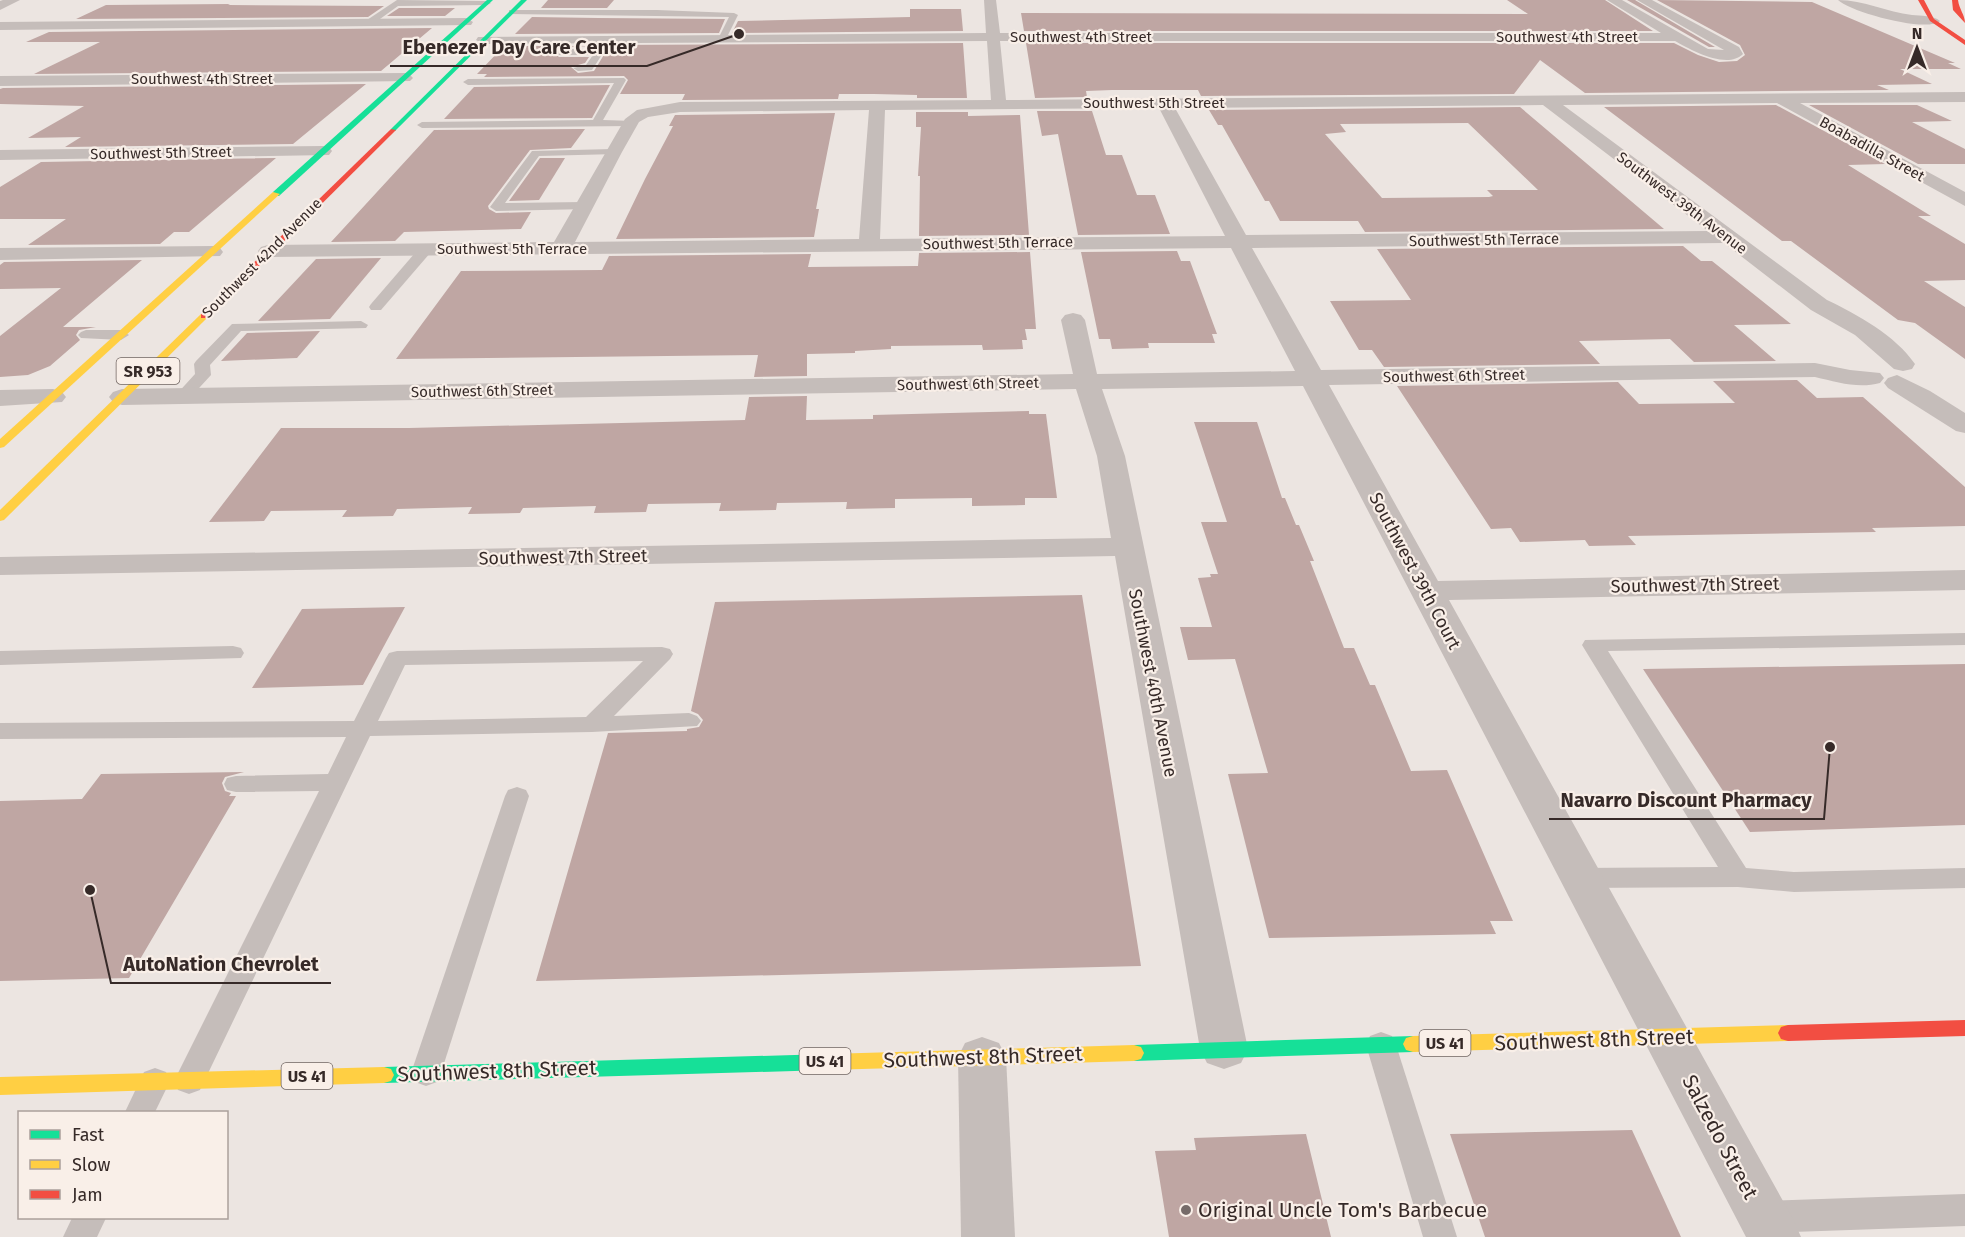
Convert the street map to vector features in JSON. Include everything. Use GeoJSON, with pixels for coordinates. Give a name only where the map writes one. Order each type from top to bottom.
{"type":"FeatureCollection","features":[{"type":"Feature","properties":{"kind":"main road","name":"Southwest 42nd Avenue"},"geometry":{"type":"LineString","coordinates":[[0,445],[323,151],[405,97],[483,40],[524,0]]}},
{"type":"Feature","properties":{"kind":"main road"},"geometry":{"type":"LineString","coordinates":[[1921,0],[1922,8],[1933,21],[1965,43]]}},
{"type":"Feature","properties":{"kind":"main road","name":"Southwest 42nd Avenue"},"geometry":{"type":"LineString","coordinates":[[0,517],[122,397],[262,246],[295,225],[405,97],[405,78],[489,1]]}},
{"type":"Feature","properties":{"kind":"main road"},"geometry":{"type":"LineString","coordinates":[[1953,1],[1956,10],[1965,21]]}},
{"type":"Feature","properties":{"kind":"main road"},"geometry":{"type":"LineString","coordinates":[[1933,21],[1965,21]]}},
{"type":"Feature","properties":{"kind":"main road"},"geometry":{"type":"LineString","coordinates":[[213,252],[240,247]]}},
{"type":"Feature","properties":{"kind":"main road","name":"Southwest 8th Street"},"geometry":{"type":"LineString","coordinates":[[0,1086],[1965,1028]]}},
{"type":"Feature","properties":{"kind":"street"},"geometry":{"type":"LineString","coordinates":[[0,6],[14,0]]}},
{"type":"Feature","properties":{"kind":"street"},"geometry":{"type":"LineString","coordinates":[[990,0],[999,105]]}},
{"type":"Feature","properties":{"kind":"street"},"geometry":{"type":"LineString","coordinates":[[1613,0],[1712,54],[1736,54],[1734,50],[1643,0]]}},
{"type":"Feature","properties":{"kind":"street"},"geometry":{"type":"LineString","coordinates":[[1844,0],[1887,16],[1933,21]]}},
{"type":"Feature","properties":{"kind":"street"},"geometry":{"type":"LineString","coordinates":[[0,26],[370,22],[407,18],[466,22]]}},
{"type":"Feature","properties":{"kind":"street","name":"Southwest 4th Street"},"geometry":{"type":"LineString","coordinates":[[483,40],[1302,36],[1679,38]]}},
{"type":"Feature","properties":{"kind":"street","name":"Southwest 4th Street"},"geometry":{"type":"LineString","coordinates":[[0,81],[405,78]]}},
{"type":"Feature","properties":{"kind":"street","name":"Boabadilla Street"},"geometry":{"type":"LineString","coordinates":[[1656,99],[1965,97]]}},
{"type":"Feature","properties":{"kind":"street","name":"Boabadilla Street"},"geometry":{"type":"LineString","coordinates":[[1780,98],[1965,200]]}},
{"type":"Feature","properties":{"kind":"street","name":"Southwest 5th Street"},"geometry":{"type":"LineString","coordinates":[[630,123],[637,117],[652,111],[696,106],[1656,99]]}},
{"type":"Feature","properties":{"kind":"street","name":"Southwest 39th Avenue"},"geometry":{"type":"LineString","coordinates":[[1546,100],[1819,305],[1842,315],[1859,326],[1906,375],[1921,396],[1965,425]]}},
{"type":"Feature","properties":{"kind":"street","name":"Southwest 39th Court"},"geometry":{"type":"LineString","coordinates":[[1164,103],[1666,1038]]}},
{"type":"Feature","properties":{"kind":"street"},"geometry":{"type":"LineString","coordinates":[[869,245],[877,105]]}},
{"type":"Feature","properties":{"kind":"street"},"geometry":{"type":"LineString","coordinates":[[561,248],[630,123]]}},
{"type":"Feature","properties":{"kind":"street","name":"Southwest 5th Street"},"geometry":{"type":"LineString","coordinates":[[0,154],[323,151]]}},
{"type":"Feature","properties":{"kind":"street"},"geometry":{"type":"LineString","coordinates":[[1918,175],[1959,174]]}},
{"type":"Feature","properties":{"kind":"street","name":"Southwest 5th Terrace"},"geometry":{"type":"LineString","coordinates":[[262,246],[426,249],[1727,237]]}},
{"type":"Feature","properties":{"kind":"street"},"geometry":{"type":"LineString","coordinates":[[0,254],[213,252]]}},
{"type":"Feature","properties":{"kind":"street","name":"Southwest 39th Avenue"},"geometry":{"type":"LineString","coordinates":[[1819,305],[1823,315],[1855,345],[1863,367],[1881,358],[1906,375],[1965,404]]}},
{"type":"Feature","properties":{"kind":"street","name":"Southwest 40th Avenue"},"geometry":{"type":"LineString","coordinates":[[1073,320],[1087,382],[1111,456],[1224,1049]]}},
{"type":"Feature","properties":{"kind":"street","name":"Southwest 6th Street"},"geometry":{"type":"LineString","coordinates":[[122,397],[1815,370],[1850,378],[1863,367]]}},
{"type":"Feature","properties":{"kind":"street"},"geometry":{"type":"LineString","coordinates":[[0,398],[52,397]]}},
{"type":"Feature","properties":{"kind":"street","name":"Southwest 7th Street"},"geometry":{"type":"LineString","coordinates":[[0,566],[1127,547]]}},
{"type":"Feature","properties":{"kind":"street","name":"Southwest 7th Street"},"geometry":{"type":"LineString","coordinates":[[1425,591],[1965,580]]}},
{"type":"Feature","properties":{"kind":"street","name":"Salzedo Street"},"geometry":{"type":"LineString","coordinates":[[1666,1038],[1769,1227]]}},
{"type":"Feature","properties":{"kind":"street"},"geometry":{"type":"LineString","coordinates":[[982,1057],[988,1237]]}},
{"type":"Feature","properties":{"kind":"lane"},"geometry":{"type":"LineString","coordinates":[[370,22],[399,3],[489,1]]}},
{"type":"Feature","properties":{"kind":"lane"},"geometry":{"type":"LineString","coordinates":[[407,18],[423,4]]}},
{"type":"Feature","properties":{"kind":"lane"},"geometry":{"type":"LineString","coordinates":[[512,12],[657,12],[734,15],[722,39]]}},
{"type":"Feature","properties":{"kind":"lane"},"geometry":{"type":"LineString","coordinates":[[407,18],[435,14]]}},
{"type":"Feature","properties":{"kind":"lane"},"geometry":{"type":"LineString","coordinates":[[578,68],[589,68],[608,39]]}},
{"type":"Feature","properties":{"kind":"lane"},"geometry":{"type":"LineString","coordinates":[[559,52],[600,52]]}},
{"type":"Feature","properties":{"kind":"lane"},"geometry":{"type":"LineString","coordinates":[[468,82],[621,80],[596,123]]}},
{"type":"Feature","properties":{"kind":"lane"},"geometry":{"type":"LineString","coordinates":[[422,125],[630,123]]}},
{"type":"Feature","properties":{"kind":"lane"},"geometry":{"type":"LineString","coordinates":[[584,206],[496,207],[536,153],[612,152]]}},
{"type":"Feature","properties":{"kind":"lane"},"geometry":{"type":"LineString","coordinates":[[376,307],[426,249]]}},
{"type":"Feature","properties":{"kind":"lane"},"geometry":{"type":"LineString","coordinates":[[183,396],[203,375],[202,364],[237,327],[361,325]]}},
{"type":"Feature","properties":{"kind":"lane"},"geometry":{"type":"LineString","coordinates":[[86,335],[121,335]]}},
{"type":"Feature","properties":{"kind":"lane"},"geometry":{"type":"LineString","coordinates":[[1738,877],[1593,645],[1965,639]]}},
{"type":"Feature","properties":{"kind":"lane"},"geometry":{"type":"LineString","coordinates":[[5,663],[233,653]]}},
{"type":"Feature","properties":{"kind":"lane"},"geometry":{"type":"LineString","coordinates":[[189,1081],[397,658],[662,654],[592,724]]}},
{"type":"Feature","properties":{"kind":"lane"},"geometry":{"type":"LineString","coordinates":[[0,731],[362,729],[689,721]]}},
{"type":"Feature","properties":{"kind":"lane"},"geometry":{"type":"LineString","coordinates":[[236,784],[336,782]]}},
{"type":"Feature","properties":{"kind":"lane"},"geometry":{"type":"LineString","coordinates":[[426,1072],[517,796]]}},
{"type":"Feature","properties":{"kind":"lane"},"geometry":{"type":"LineString","coordinates":[[1579,878],[1738,877],[1794,882],[1965,878]]}},
{"type":"Feature","properties":{"kind":"lane"},"geometry":{"type":"LineString","coordinates":[[1381,1045],[1440,1237]]}},
{"type":"Feature","properties":{"kind":"lane"},"geometry":{"type":"LineString","coordinates":[[141,1111],[155,1082]]}},
{"type":"Feature","properties":{"kind":"lane"},"geometry":{"type":"LineString","coordinates":[[1769,1227],[1965,1210]]}},
{"type":"Feature","properties":{"kind":"lane"},"geometry":{"type":"LineString","coordinates":[[80,1237],[89,1219]]}},
{"type":"Feature","properties":{"kind":"building"},"geometry":{"type":"Polygon","coordinates":[[[548,0],[614,0],[607,8],[541,8],[548,0]]]}},
{"type":"Feature","properties":{"kind":"building"},"geometry":{"type":"Polygon","coordinates":[[[1507,0],[1605,0],[1653,31],[1024,31],[1021,13],[1528,14],[1507,0]]]}},
{"type":"Feature","properties":{"kind":"building"},"geometry":{"type":"Polygon","coordinates":[[[1627,0],[1635,0],[1715,47],[1709,47],[1627,0]]]}},
{"type":"Feature","properties":{"kind":"building"},"geometry":{"type":"Polygon","coordinates":[[[1657,0],[1812,2],[1955,63],[1948,63],[1961,69],[1900,69],[1932,84],[1877,85],[1889,90],[1585,93],[1540,60],[1514,94],[1201,96],[1198,90],[1112,90],[1086,91],[1087,97],[1035,98],[1026,43],[1674,43],[1719,62],[1737,61],[1745,55],[1740,45],[1657,0]]]}},
{"type":"Feature","properties":{"kind":"building"},"geometry":{"type":"Polygon","coordinates":[[[230,4],[228,5],[384,6],[368,17],[76,19],[106,5],[230,4]]]}},
{"type":"Feature","properties":{"kind":"building"},"geometry":{"type":"Polygon","coordinates":[[[399,8],[455,8],[445,16],[387,16],[399,8]]]}},
{"type":"Feature","properties":{"kind":"building"},"geometry":{"type":"Polygon","coordinates":[[[910,9],[961,9],[963,31],[732,33],[738,21],[910,17],[910,9]]]}},
{"type":"Feature","properties":{"kind":"building"},"geometry":{"type":"Polygon","coordinates":[[[532,17],[725,19],[719,33],[515,34],[532,17]]]}},
{"type":"Feature","properties":{"kind":"building"},"geometry":{"type":"Polygon","coordinates":[[[432,28],[381,71],[34,74],[100,42],[26,42],[49,32],[432,28]]]}},
{"type":"Feature","properties":{"kind":"building"},"geometry":{"type":"Polygon","coordinates":[[[963,43],[967,98],[839,94],[838,99],[682,100],[685,94],[620,94],[628,80],[624,76],[484,77],[487,74],[477,74],[504,46],[597,46],[559,47],[552,51],[559,57],[589,57],[585,63],[571,67],[578,73],[594,71],[610,45],[963,43]]]}},
{"type":"Feature","properties":{"kind":"building"},"geometry":{"type":"Polygon","coordinates":[[[366,84],[293,144],[65,147],[81,137],[28,138],[84,106],[0,104],[0,89],[3,88],[366,84]]]}},
{"type":"Feature","properties":{"kind":"building"},"geometry":{"type":"Polygon","coordinates":[[[610,85],[592,118],[444,119],[474,87],[610,85]]]}},
{"type":"Feature","properties":{"kind":"building"},"geometry":{"type":"Polygon","coordinates":[[[1776,105],[1885,164],[1848,165],[1931,216],[1918,216],[1965,244],[1965,280],[1924,281],[1965,307],[1965,359],[1915,323],[1898,320],[1791,241],[1782,241],[1604,107],[1776,105]]]}},
{"type":"Feature","properties":{"kind":"building"},"geometry":{"type":"Polygon","coordinates":[[[1809,105],[1917,105],[1952,121],[1912,122],[1965,149],[1965,164],[1918,164],[1809,105]]]}},
{"type":"Feature","properties":{"kind":"building"},"geometry":{"type":"Polygon","coordinates":[[[1520,107],[1664,229],[1365,232],[1358,221],[1280,221],[1269,201],[1265,201],[1222,125],[1218,125],[1209,110],[1520,107]],[[1468,123],[1340,124],[1346,132],[1325,134],[1382,198],[1489,197],[1493,196],[1487,190],[1538,190],[1468,123]]]}},
{"type":"Feature","properties":{"kind":"building"},"geometry":{"type":"Polygon","coordinates":[[[1037,111],[1092,111],[1106,155],[1122,155],[1137,195],[1155,195],[1170,234],[1078,235],[1058,134],[1042,136],[1037,111]]]}},
{"type":"Feature","properties":{"kind":"building"},"geometry":{"type":"Polygon","coordinates":[[[916,112],[968,112],[968,116],[1020,115],[1029,235],[919,236],[920,176],[918,176],[921,127],[916,127],[916,112]]]}},
{"type":"Feature","properties":{"kind":"building"},"geometry":{"type":"Polygon","coordinates":[[[835,113],[816,209],[819,209],[814,237],[616,239],[673,126],[669,126],[675,115],[835,113]]]}},
{"type":"Feature","properties":{"kind":"building"},"geometry":{"type":"Polygon","coordinates":[[[585,129],[571,148],[530,150],[488,206],[496,213],[531,212],[521,229],[404,232],[395,241],[331,242],[434,130],[585,129]]]}},
{"type":"Feature","properties":{"kind":"building"},"geometry":{"type":"Polygon","coordinates":[[[276,158],[189,232],[174,232],[160,244],[28,245],[66,219],[0,219],[0,187],[41,162],[276,158]]]}},
{"type":"Feature","properties":{"kind":"building"},"geometry":{"type":"Polygon","coordinates":[[[540,158],[565,158],[539,200],[509,201],[540,158]]]}},
{"type":"Feature","properties":{"kind":"building"},"geometry":{"type":"Polygon","coordinates":[[[1683,246],[1701,261],[1712,261],[1791,324],[1734,325],[1776,361],[1694,362],[1670,339],[1579,341],[1600,364],[1384,367],[1372,350],[1359,350],[1330,301],[1411,300],[1377,249],[1683,246]]]}},
{"type":"Feature","properties":{"kind":"building"},"geometry":{"type":"Polygon","coordinates":[[[1177,251],[1181,261],[1190,261],[1217,334],[1212,334],[1215,343],[1148,343],[1149,348],[1112,349],[1110,339],[1099,339],[1081,252],[1177,251]]]}},
{"type":"Feature","properties":{"kind":"building"},"geometry":{"type":"Polygon","coordinates":[[[1030,252],[1036,329],[1025,329],[1027,340],[1022,340],[1023,349],[983,350],[982,345],[891,346],[891,349],[855,351],[855,353],[807,354],[807,376],[754,377],[758,355],[396,359],[461,271],[602,270],[609,256],[811,254],[808,267],[918,266],[919,253],[1030,252]]]}},
{"type":"Feature","properties":{"kind":"building"},"geometry":{"type":"Polygon","coordinates":[[[381,258],[330,319],[258,321],[316,259],[381,258]]]}},
{"type":"Feature","properties":{"kind":"building"},"geometry":{"type":"Polygon","coordinates":[[[142,260],[63,327],[96,327],[79,330],[76,335],[80,340],[50,366],[28,375],[0,377],[0,336],[61,288],[0,289],[0,265],[4,262],[142,260]]]}},
{"type":"Feature","properties":{"kind":"building"},"geometry":{"type":"Polygon","coordinates":[[[320,331],[297,358],[221,361],[247,333],[320,331]]]}},
{"type":"Feature","properties":{"kind":"building"},"geometry":{"type":"Polygon","coordinates":[[[1797,380],[1817,398],[1863,397],[1965,487],[1965,526],[1872,528],[1876,532],[1628,536],[1636,545],[1589,546],[1585,540],[1520,542],[1511,528],[1491,529],[1397,386],[1618,382],[1639,404],[1735,403],[1713,381],[1797,380]]]}},
{"type":"Feature","properties":{"kind":"building"},"geometry":{"type":"Polygon","coordinates":[[[807,396],[806,420],[873,419],[873,415],[1029,411],[1029,414],[1046,414],[1057,498],[1025,498],[1025,505],[972,506],[972,498],[895,499],[895,508],[846,509],[847,502],[777,503],[776,510],[719,511],[721,503],[648,504],[646,512],[594,513],[596,506],[523,508],[520,513],[468,514],[472,507],[397,509],[393,516],[342,517],[347,510],[271,511],[264,521],[209,522],[281,428],[409,428],[745,420],[749,397],[807,396]]]}},
{"type":"Feature","properties":{"kind":"building"},"geometry":{"type":"Polygon","coordinates":[[[1194,422],[1257,422],[1282,498],[1285,498],[1296,525],[1299,525],[1314,561],[1310,561],[1344,648],[1354,648],[1370,685],[1375,685],[1411,771],[1447,770],[1513,921],[1490,921],[1496,934],[1269,938],[1228,774],[1268,773],[1235,659],[1188,660],[1180,627],[1212,627],[1198,578],[1218,574],[1201,522],[1227,522],[1194,422]]]}},
{"type":"Feature","properties":{"kind":"building"},"geometry":{"type":"Polygon","coordinates":[[[1082,595],[1141,966],[536,981],[608,733],[687,731],[687,729],[699,727],[703,720],[691,711],[715,602],[1082,595]]]}},
{"type":"Feature","properties":{"kind":"building"},"geometry":{"type":"Polygon","coordinates":[[[405,607],[363,685],[252,688],[302,609],[405,607]]]}},
{"type":"Feature","properties":{"kind":"building"},"geometry":{"type":"Polygon","coordinates":[[[1965,664],[1965,825],[1750,832],[1643,669],[1965,664]]]}},
{"type":"Feature","properties":{"kind":"building"},"geometry":{"type":"Polygon","coordinates":[[[244,772],[225,777],[222,783],[225,791],[231,793],[229,796],[236,796],[129,978],[0,981],[0,801],[82,799],[101,774],[244,772]]]}},
{"type":"Feature","properties":{"kind":"building"},"geometry":{"type":"Polygon","coordinates":[[[1632,1130],[1681,1237],[1485,1237],[1450,1134],[1632,1130]]]}},
{"type":"Feature","properties":{"kind":"building"},"geometry":{"type":"Polygon","coordinates":[[[1306,1134],[1331,1237],[1169,1237],[1155,1151],[1196,1150],[1194,1138],[1306,1134]]]}},
{"type":"Feature","properties":{"kind":"traffic: fast"},"geometry":{"type":"LineString","coordinates":[[276,194],[490,0]]}},
{"type":"Feature","properties":{"kind":"traffic: fast"},"geometry":{"type":"LineString","coordinates":[[393,130],[524,0]]}},
{"type":"Feature","properties":{"kind":"traffic: fast"},"geometry":{"type":"LineString","coordinates":[[1134,1053],[1413,1044]]}},
{"type":"Feature","properties":{"kind":"traffic: fast"},"geometry":{"type":"LineString","coordinates":[[384,1075],[827,1062]]}},
{"type":"Feature","properties":{"kind":"traffic: slow"},"geometry":{"type":"LineString","coordinates":[[0,445],[276,194]]}},
{"type":"Feature","properties":{"kind":"traffic: slow"},"geometry":{"type":"LineString","coordinates":[[0,517],[204,316]]}},
{"type":"Feature","properties":{"kind":"traffic: slow"},"geometry":{"type":"LineString","coordinates":[[1413,1044],[1788,1033]]}},
{"type":"Feature","properties":{"kind":"traffic: slow"},"geometry":{"type":"LineString","coordinates":[[827,1062],[1134,1053]]}},
{"type":"Feature","properties":{"kind":"traffic: slow"},"geometry":{"type":"LineString","coordinates":[[0,1086],[384,1075]]}},
{"type":"Feature","properties":{"kind":"traffic: jam"},"geometry":{"type":"LineString","coordinates":[[1921,0],[1932,20],[1965,43]]}},
{"type":"Feature","properties":{"kind":"traffic: jam"},"geometry":{"type":"LineString","coordinates":[[1955,0],[1956,10],[1965,21]]}},
{"type":"Feature","properties":{"kind":"traffic: jam"},"geometry":{"type":"LineString","coordinates":[[204,316],[393,130]]}},
{"type":"Feature","properties":{"kind":"traffic: jam"},"geometry":{"type":"LineString","coordinates":[[1788,1033],[1965,1028]]}},
{"type":"Feature","properties":{"kind":"place","name":"Ebenezer Day Care Center"},"geometry":{"type":"Point","coordinates":[739,34]}},
{"type":"Feature","properties":{"kind":"place","name":"Navarro Discount Pharmacy"},"geometry":{"type":"Point","coordinates":[1830,747]}},
{"type":"Feature","properties":{"kind":"place","name":"AutoNation Chevrolet"},"geometry":{"type":"Point","coordinates":[90,890]}},
{"type":"Feature","properties":{"kind":"place","name":"Original Uncle Tom's Barbecue"},"geometry":{"type":"Point","coordinates":[1186,1210]}}]}
